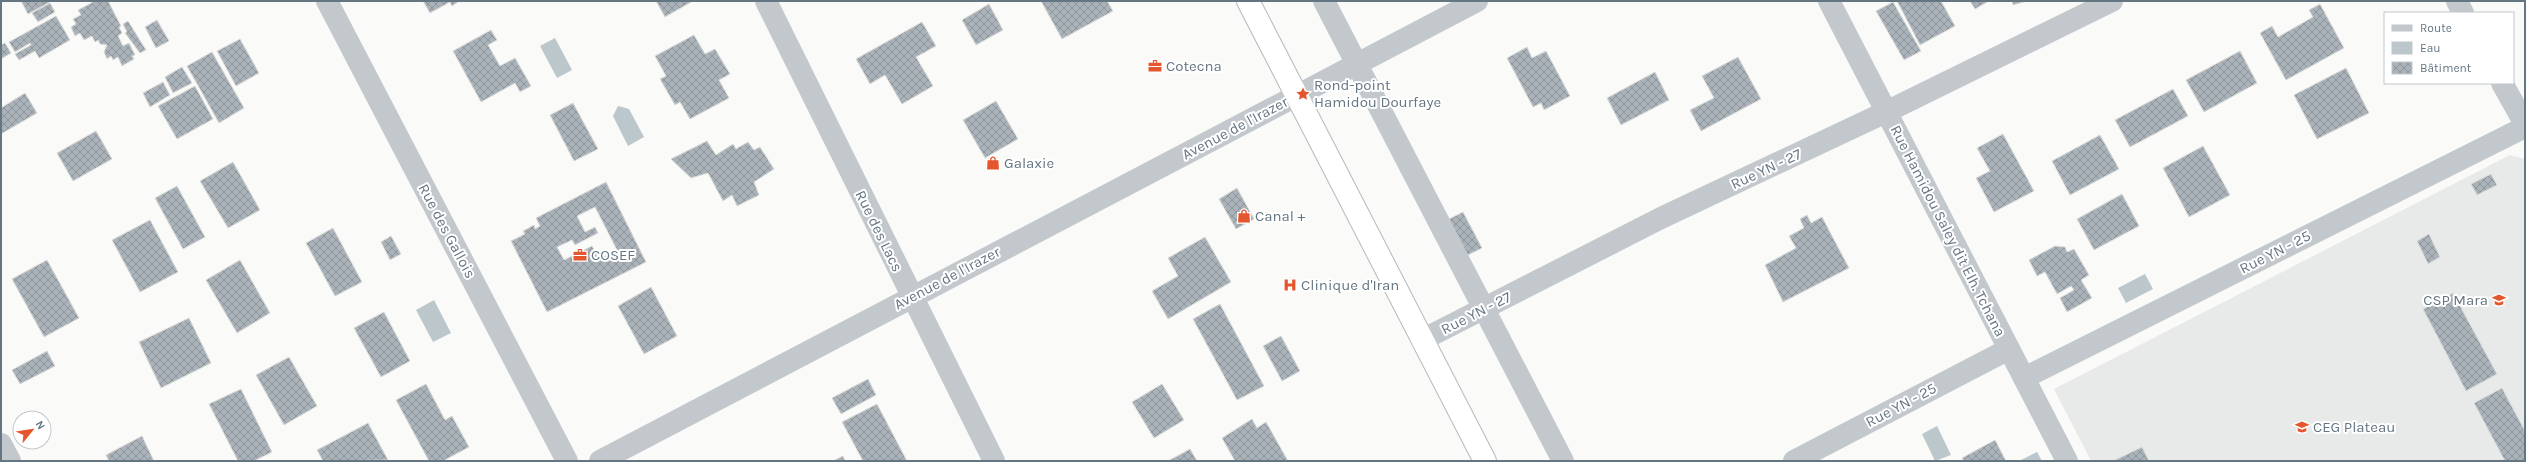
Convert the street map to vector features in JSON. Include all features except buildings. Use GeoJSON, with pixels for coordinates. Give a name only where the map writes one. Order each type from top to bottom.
{"type":"FeatureCollection","features":[{"type":"Feature","properties":{"kind":"highway"},"geometry":{"type":"LineString","coordinates":[[1248,1],[1485,461]]}},
{"type":"Feature","properties":{"kind":"street","name":"Rue des Gallois"},"geometry":{"type":"LineString","coordinates":[[327,1],[567,461]]}},
{"type":"Feature","properties":{"kind":"street","name":"Rue des Lacs"},"geometry":{"type":"LineString","coordinates":[[766,1],[911,297],[994,461]]}},
{"type":"Feature","properties":{"kind":"street"},"geometry":{"type":"LineString","coordinates":[[1324,1],[1563,461]]}},
{"type":"Feature","properties":{"kind":"street","name":"Avenue de l'Irazer"},"geometry":{"type":"LineString","coordinates":[[600,461],[1478,1]]}},
{"type":"Feature","properties":{"kind":"street","name":"Rue Hamidou Saley dit Elh. Tchana"},"geometry":{"type":"LineString","coordinates":[[1829,1],[2067,461]]}},
{"type":"Feature","properties":{"kind":"street","name":"Rue YN - 27"},"geometry":{"type":"LineString","coordinates":[[1422,340],[1661,218],[1886,112],[2112,1]]}},
{"type":"Feature","properties":{"kind":"street"},"geometry":{"type":"LineString","coordinates":[[2457,1],[2462,12]]}},
{"type":"Feature","properties":{"kind":"street"},"geometry":{"type":"LineString","coordinates":[[2503,84],[2525,125]]}},
{"type":"Feature","properties":{"kind":"street","name":"Rue YN - 25"},"geometry":{"type":"LineString","coordinates":[[2024,378],[2525,125]]}},
{"type":"Feature","properties":{"kind":"street","name":"Rue YN - 25"},"geometry":{"type":"LineString","coordinates":[[1794,461],[2009,349]]}},
{"type":"Feature","properties":{"kind":"street"},"geometry":{"type":"LineString","coordinates":[[1,444],[10,461]]}},
{"type":"Feature","properties":{"kind":"shaded area"},"geometry":{"type":"Polygon","coordinates":[[[2510,155],[2525,159],[2525,461],[2091,461],[2054,389],[2510,155]]]}},
{"type":"Feature","properties":{"kind":"water"},"geometry":{"type":"Polygon","coordinates":[[[555,38],[572,70],[557,78],[540,46],[555,38]]]}},
{"type":"Feature","properties":{"kind":"water"},"geometry":{"type":"Polygon","coordinates":[[[618,106],[629,109],[644,137],[628,146],[613,116],[618,106]]]}},
{"type":"Feature","properties":{"kind":"water"},"geometry":{"type":"Polygon","coordinates":[[[2145,274],[2153,289],[2126,303],[2118,288],[2145,274]]]}},
{"type":"Feature","properties":{"kind":"water"},"geometry":{"type":"Polygon","coordinates":[[[434,300],[451,333],[433,342],[416,310],[434,300]]]}},
{"type":"Feature","properties":{"kind":"water"},"geometry":{"type":"Polygon","coordinates":[[[1937,426],[1951,455],[1935,461],[1922,434],[1937,426]]]}},
{"type":"Feature","properties":{"kind":"water"},"geometry":{"type":"Polygon","coordinates":[[[2037,452],[2042,461],[2021,460],[2037,452]]]}},
{"type":"Feature","properties":{"kind":"place","name":"Cotecna"},"geometry":{"type":"Point","coordinates":[1155,66]}},
{"type":"Feature","properties":{"kind":"place","name":"Rond-point Hamidou Dourfaye"},"geometry":{"type":"Point","coordinates":[1303,94]}},
{"type":"Feature","properties":{"kind":"place","name":"Galaxie"},"geometry":{"type":"Point","coordinates":[993,163]}},
{"type":"Feature","properties":{"kind":"place","name":"Canal +"},"geometry":{"type":"Point","coordinates":[1244,216]}},
{"type":"Feature","properties":{"kind":"place","name":"COSEF"},"geometry":{"type":"Point","coordinates":[580,255]}},
{"type":"Feature","properties":{"kind":"place","name":"Clinique d'Iran"},"geometry":{"type":"Point","coordinates":[1290,285]}},
{"type":"Feature","properties":{"kind":"place","name":"CSP Mara"},"geometry":{"type":"Point","coordinates":[2499,300]}},
{"type":"Feature","properties":{"kind":"place","name":"CEG Plateau"},"geometry":{"type":"Point","coordinates":[2302,427]}}]}
